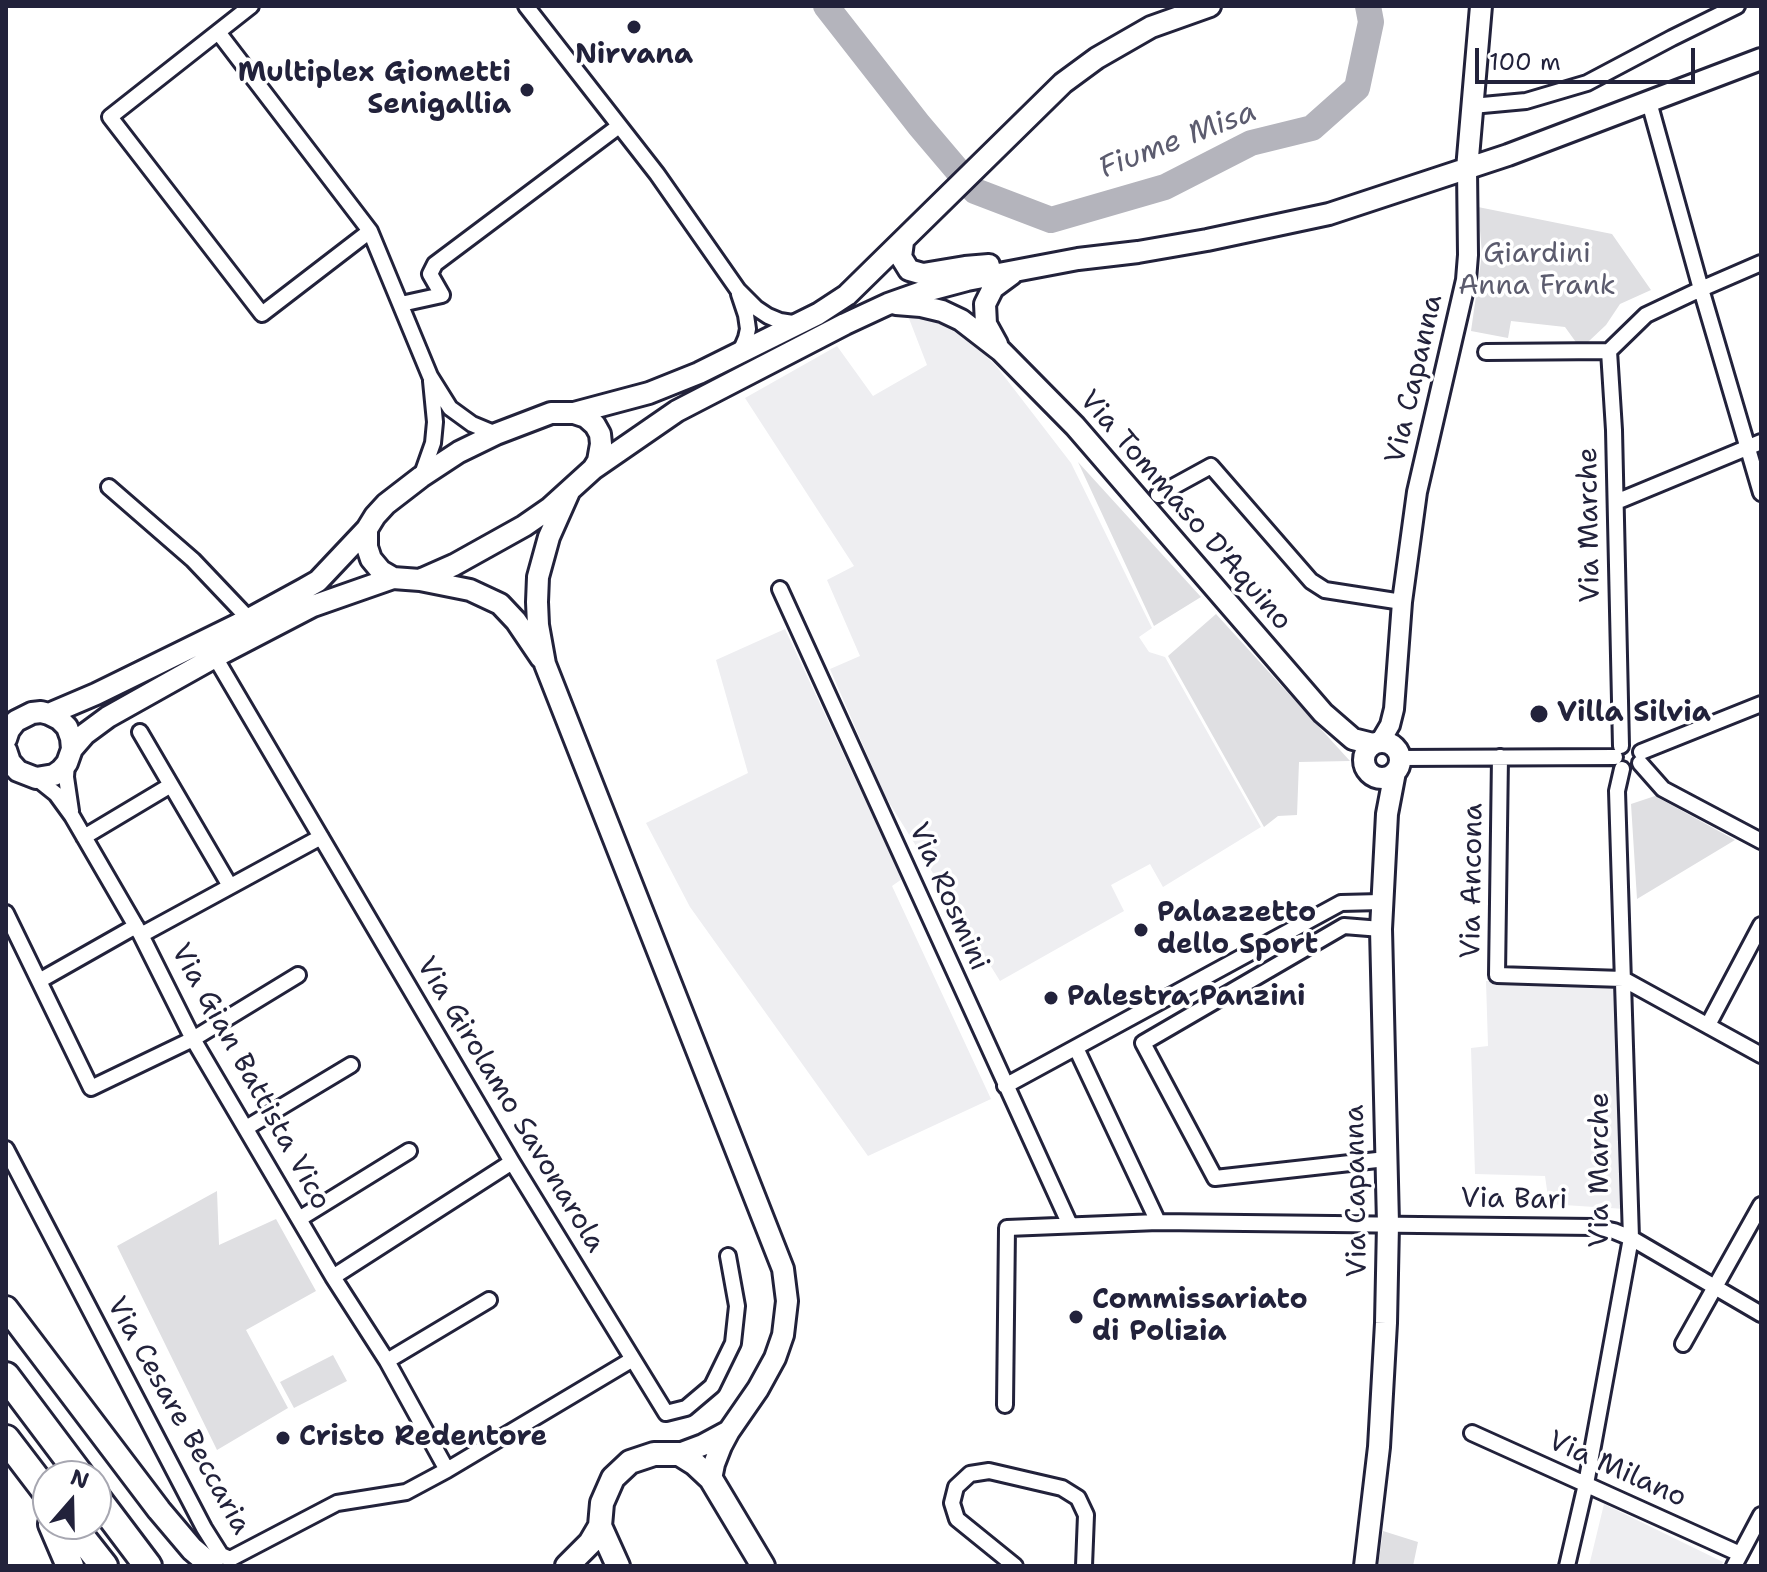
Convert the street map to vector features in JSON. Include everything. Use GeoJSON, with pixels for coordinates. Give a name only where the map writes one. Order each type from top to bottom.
{"type":"FeatureCollection","features":[{"type":"Feature","properties":{"kind":"highway"},"geometry":{"type":"LineString","coordinates":[[6,1376],[69,1460]]}},
{"type":"Feature","properties":{"kind":"highway"},"geometry":{"type":"LineString","coordinates":[[13,1449],[32,1473]]}},
{"type":"Feature","properties":{"kind":"highway"},"geometry":{"type":"LineString","coordinates":[[13,1449],[32,1485]]}},
{"type":"Feature","properties":{"kind":"highway"},"geometry":{"type":"LineString","coordinates":[[112,1518],[148,1566]]}},
{"type":"Feature","properties":{"kind":"highway"},"geometry":{"type":"LineString","coordinates":[[59,1540],[70,1566]]}},
{"type":"Feature","properties":{"kind":"highway"},"geometry":{"type":"LineString","coordinates":[[84,1540],[104,1566]]}},
{"type":"Feature","properties":{"kind":"main road"},"geometry":{"type":"LineString","coordinates":[[49,714],[249,619],[318,581],[386,504],[459,452],[551,413],[574,413],[649,393],[699,373],[818,314],[847,295],[1063,83],[1097,58],[1151,27],[1210,6]]}},
{"type":"Feature","properties":{"kind":"main road"},"geometry":{"type":"LineString","coordinates":[[1467,169],[1481,6]]}},
{"type":"Feature","properties":{"kind":"main road"},"geometry":{"type":"LineString","coordinates":[[908,237],[901,257],[909,270],[923,274],[965,267],[1138,252],[1207,240],[1329,214],[1467,169],[1761,59]]}},
{"type":"Feature","properties":{"kind":"main road"},"geometry":{"type":"LineString","coordinates":[[420,580],[524,526],[569,492],[593,469],[677,411],[833,330],[888,304],[967,280],[1078,259]]}},
{"type":"Feature","properties":{"kind":"main road","name":"Via Tommaso D'Aquino"},"geometry":{"type":"LineString","coordinates":[[1001,351],[986,324],[985,304],[993,288],[1016,271]]}},
{"type":"Feature","properties":{"kind":"main road","name":"Via Tommaso D'Aquino"},"geometry":{"type":"LineString","coordinates":[[888,304],[942,311],[961,320],[1001,351],[1075,426],[1323,713],[1353,739],[1377,743]]}},
{"type":"Feature","properties":{"kind":"main road"},"geometry":{"type":"LineString","coordinates":[[574,413],[586,417],[600,434],[600,453],[593,469]]}},
{"type":"Feature","properties":{"kind":"main road"},"geometry":{"type":"LineString","coordinates":[[569,492],[549,537],[538,577],[538,625],[545,664],[783,1269],[787,1301],[783,1335],[775,1358],[758,1389],[729,1431],[714,1464],[711,1479]]}},
{"type":"Feature","properties":{"kind":"main road"},"geometry":{"type":"LineString","coordinates":[[367,529],[371,559],[381,571],[393,578]]}},
{"type":"Feature","properties":{"kind":"main road"},"geometry":{"type":"LineString","coordinates":[[6,750],[10,762],[20,774],[54,775],[85,734],[108,717],[313,606],[393,578],[470,590],[500,604],[516,621],[545,664]]}},
{"type":"Feature","properties":{"kind":"main road","name":"Via Tommaso D'Aquino"},"geometry":{"type":"LineString","coordinates":[[1323,713],[1338,737],[1383,768]]}},
{"type":"Feature","properties":{"kind":"main road"},"geometry":{"type":"LineString","coordinates":[[6,739],[12,725],[24,716],[49,714],[67,727],[71,738],[69,756]]}},
{"type":"Feature","properties":{"kind":"main road"},"geometry":{"type":"LineString","coordinates":[[1377,743],[1391,745],[1398,753],[1383,768]]}},
{"type":"Feature","properties":{"kind":"main road","name":"Via Capanna"},"geometry":{"type":"LineString","coordinates":[[1365,1566],[1380,1431],[1388,1224],[1381,929],[1387,814],[1382,793],[1383,768],[1364,761],[1366,751],[1377,743]]}},
{"type":"Feature","properties":{"kind":"main road"},"geometry":{"type":"LineString","coordinates":[[6,1308],[159,1510],[192,1549],[212,1566]]}},
{"type":"Feature","properties":{"kind":"main road"},"geometry":{"type":"LineString","coordinates":[[567,1566],[590,1543],[600,1526],[602,1503],[613,1478],[630,1462],[654,1454],[679,1454],[729,1431]]}},
{"type":"Feature","properties":{"kind":"main road"},"geometry":{"type":"LineString","coordinates":[[679,1454],[711,1479],[763,1566]]}},
{"type":"Feature","properties":{"kind":"main road"},"geometry":{"type":"LineString","coordinates":[[600,1526],[618,1566]]}},
{"type":"Feature","properties":{"kind":"street"},"geometry":{"type":"LineString","coordinates":[[251,6],[110,117],[262,314],[370,231]]}},
{"type":"Feature","properties":{"kind":"street"},"geometry":{"type":"LineString","coordinates":[[526,6],[657,174],[738,290],[768,316],[799,324]]}},
{"type":"Feature","properties":{"kind":"street"},"geometry":{"type":"LineString","coordinates":[[1472,106],[1526,101],[1587,83],[1737,6]]}},
{"type":"Feature","properties":{"kind":"street"},"geometry":{"type":"LineString","coordinates":[[218,32],[370,231],[430,376],[450,408],[472,424],[496,434]]}},
{"type":"Feature","properties":{"kind":"street"},"geometry":{"type":"LineString","coordinates":[[1649,102],[1761,493]]}},
{"type":"Feature","properties":{"kind":"street"},"geometry":{"type":"LineString","coordinates":[[401,304],[442,295],[430,274],[435,264],[619,126]]}},
{"type":"Feature","properties":{"kind":"street","name":"Via Capanna"},"geometry":{"type":"LineString","coordinates":[[1377,743],[1390,725],[1394,709],[1402,602],[1417,492],[1466,280],[1467,169]]}},
{"type":"Feature","properties":{"kind":"street"},"geometry":{"type":"LineString","coordinates":[[1486,352],[1609,351],[1646,315],[1761,263]]}},
{"type":"Feature","properties":{"kind":"street"},"geometry":{"type":"LineString","coordinates":[[738,290],[748,329],[740,352]]}},
{"type":"Feature","properties":{"kind":"street","name":"Via Marche"},"geometry":{"type":"LineString","coordinates":[[1567,1566],[1586,1484],[1631,1238],[1617,791],[1616,502],[1609,351]]}},
{"type":"Feature","properties":{"kind":"street"},"geometry":{"type":"LineString","coordinates":[[421,477],[433,443],[435,422],[430,376]]}},
{"type":"Feature","properties":{"kind":"street"},"geometry":{"type":"LineString","coordinates":[[1616,502],[1761,442]]}},
{"type":"Feature","properties":{"kind":"street"},"geometry":{"type":"LineString","coordinates":[[1158,495],[1211,466],[1311,581],[1325,590],[1402,602]]}},
{"type":"Feature","properties":{"kind":"street"},"geometry":{"type":"LineString","coordinates":[[109,487],[193,560],[249,619]]}},
{"type":"Feature","properties":{"kind":"street","name":"Via Rosmini"},"geometry":{"type":"LineString","coordinates":[[780,589],[1070,1225]]}},
{"type":"Feature","properties":{"kind":"street","name":"Via Girolamo Savonarola"},"geometry":{"type":"LineString","coordinates":[[215,657],[512,1162],[666,1413],[686,1408],[712,1386],[733,1343],[737,1306],[728,1256]]}},
{"type":"Feature","properties":{"kind":"street"},"geometry":{"type":"LineString","coordinates":[[1383,768],[1500,757],[1619,757],[1634,769],[1640,758],[1761,704]]}},
{"type":"Feature","properties":{"kind":"street"},"geometry":{"type":"LineString","coordinates":[[140,732],[230,886]]}},
{"type":"Feature","properties":{"kind":"street"},"geometry":{"type":"LineString","coordinates":[[1619,757],[1632,744],[1663,789],[1761,841]]}},
{"type":"Feature","properties":{"kind":"street","name":"Via Gian Battista Vico"},"geometry":{"type":"LineString","coordinates":[[69,756],[66,777],[72,816]]}},
{"type":"Feature","properties":{"kind":"street","name":"Via Ancona"},"geometry":{"type":"LineString","coordinates":[[1500,757],[1497,975],[1623,979]]}},
{"type":"Feature","properties":{"kind":"street","name":"Via Gian Battista Vico"},"geometry":{"type":"LineString","coordinates":[[20,774],[56,794],[72,816],[138,930],[193,1039],[333,1277],[387,1361],[447,1470]]}},
{"type":"Feature","properties":{"kind":"street"},"geometry":{"type":"LineString","coordinates":[[84,837],[171,785]]}},
{"type":"Feature","properties":{"kind":"street"},"geometry":{"type":"LineString","coordinates":[[39,981],[321,837]]}},
{"type":"Feature","properties":{"kind":"street"},"geometry":{"type":"LineString","coordinates":[[1005,1086],[1341,903],[1381,902]]}},
{"type":"Feature","properties":{"kind":"street"},"geometry":{"type":"LineString","coordinates":[[6,913],[91,1088],[193,1039],[298,975]]}},
{"type":"Feature","properties":{"kind":"street"},"geometry":{"type":"LineString","coordinates":[[1708,1025],[1761,925]]}},
{"type":"Feature","properties":{"kind":"street"},"geometry":{"type":"LineString","coordinates":[[1381,929],[1344,926],[1143,1043],[1215,1178],[1386,1159]]}},
{"type":"Feature","properties":{"kind":"street"},"geometry":{"type":"LineString","coordinates":[[1623,979],[1761,1055]]}},
{"type":"Feature","properties":{"kind":"street"},"geometry":{"type":"LineString","coordinates":[[1076,1048],[1158,1222]]}},
{"type":"Feature","properties":{"kind":"street"},"geometry":{"type":"LineString","coordinates":[[246,1128],[351,1065]]}},
{"type":"Feature","properties":{"kind":"street","name":"Via Cesare Beccaria"},"geometry":{"type":"LineString","coordinates":[[6,1149],[204,1528],[221,1555],[230,1559],[337,1503],[406,1492],[633,1359]]}},
{"type":"Feature","properties":{"kind":"street"},"geometry":{"type":"LineString","coordinates":[[299,1219],[409,1151]]}},
{"type":"Feature","properties":{"kind":"street"},"geometry":{"type":"LineString","coordinates":[[333,1277],[512,1162]]}},
{"type":"Feature","properties":{"kind":"street"},"geometry":{"type":"LineString","coordinates":[[1683,1344],[1761,1205]]}},
{"type":"Feature","properties":{"kind":"street"},"geometry":{"type":"LineString","coordinates":[[1005,1405],[1007,1228],[1158,1222],[1388,1224]]}},
{"type":"Feature","properties":{"kind":"street","name":"Via Bari"},"geometry":{"type":"LineString","coordinates":[[1388,1224],[1594,1227],[1614,1231],[1761,1314]]}},
{"type":"Feature","properties":{"kind":"street"},"geometry":{"type":"LineString","coordinates":[[387,1361],[489,1300]]}},
{"type":"Feature","properties":{"kind":"street","name":"Via Milano"},"geometry":{"type":"LineString","coordinates":[[1472,1433],[1586,1484],[1737,1560]]}},
{"type":"Feature","properties":{"kind":"street"},"geometry":{"type":"LineString","coordinates":[[1015,1566],[957,1519],[952,1503],[956,1487],[970,1474],[989,1471],[1062,1488],[1078,1498],[1086,1515],[1084,1566]]}},
{"type":"Feature","properties":{"kind":"street"},"geometry":{"type":"LineString","coordinates":[[1737,1560],[1761,1515]]}},
{"type":"Feature","properties":{"kind":"shaded area"},"geometry":{"type":"Polygon","coordinates":[[[908,316],[930,318],[966,336],[997,367],[1071,463],[1152,628],[1139,637],[1149,652],[1165,657],[1261,827],[1163,887],[1150,864],[1111,885],[1124,911],[1000,981],[885,796],[830,669],[860,656],[827,580],[854,566],[745,398],[837,346],[873,396],[927,365],[908,316]]]}},
{"type":"Feature","properties":{"kind":"shaded area"},"geometry":{"type":"Polygon","coordinates":[[[785,629],[902,879],[892,886],[991,1099],[868,1156],[690,907],[646,823],[748,773],[716,660],[785,629]]]}},
{"type":"Feature","properties":{"kind":"shaded area"},"geometry":{"type":"Polygon","coordinates":[[[1486,981],[1617,986],[1625,1209],[1549,1204],[1545,1176],[1475,1174],[1471,1048],[1488,1046],[1486,981]]]}},
{"type":"Feature","properties":{"kind":"shaded area"},"geometry":{"type":"Polygon","coordinates":[[[1604,1504],[1723,1562],[1721,1566],[1589,1566],[1604,1504]]]}},
{"type":"Feature","properties":{"kind":"green space","name":"Giardini Anna Frank"},"geometry":{"type":"Polygon","coordinates":[[[1478,207],[1612,234],[1651,290],[1620,304],[1606,325],[1588,342],[1578,345],[1565,327],[1511,321],[1508,338],[1471,331],[1482,254],[1478,207]]]}},
{"type":"Feature","properties":{"kind":"green space"},"geometry":{"type":"Polygon","coordinates":[[[1078,462],[1201,597],[1154,626],[1078,462]]]}},
{"type":"Feature","properties":{"kind":"green space"},"geometry":{"type":"Polygon","coordinates":[[[1216,614],[1350,761],[1299,762],[1297,815],[1278,816],[1264,827],[1168,656],[1216,614]]]}},
{"type":"Feature","properties":{"kind":"green space"},"geometry":{"type":"Polygon","coordinates":[[[1655,796],[1735,840],[1637,899],[1631,804],[1655,796]]]}},
{"type":"Feature","properties":{"kind":"green space"},"geometry":{"type":"Polygon","coordinates":[[[217,1191],[219,1245],[276,1219],[316,1291],[246,1330],[288,1408],[217,1450],[117,1246],[217,1191]]]}},
{"type":"Feature","properties":{"kind":"green space"},"geometry":{"type":"Polygon","coordinates":[[[333,1355],[347,1381],[294,1408],[280,1382],[333,1355]]]}},
{"type":"Feature","properties":{"kind":"green space"},"geometry":{"type":"Polygon","coordinates":[[[1383,1531],[1418,1542],[1413,1566],[1378,1566],[1383,1531]]]}},
{"type":"Feature","properties":{"kind":"waterway","name":"Fiume Misa"},"geometry":{"type":"LineString","coordinates":[[826,6],[975,191],[1051,220],[1165,187],[1251,143],[1312,128],[1357,88],[1371,22],[1368,6]]}},
{"type":"Feature","properties":{"kind":"place","name":"Nirvana"},"geometry":{"type":"Point","coordinates":[634,27]}},
{"type":"Feature","properties":{"kind":"place","name":"Multiplex Giometti Senigallia"},"geometry":{"type":"Point","coordinates":[527,90]}},
{"type":"Feature","properties":{"kind":"place","name":"Villa Silvia"},"geometry":{"type":"Point","coordinates":[1539,714]}},
{"type":"Feature","properties":{"kind":"place","name":"Palazzetto dello Sport"},"geometry":{"type":"Point","coordinates":[1141,930]}},
{"type":"Feature","properties":{"kind":"place","name":"Palestra Panzini"},"geometry":{"type":"Point","coordinates":[1051,998]}},
{"type":"Feature","properties":{"kind":"place","name":"Commissariato di Polizia"},"geometry":{"type":"Point","coordinates":[1076,1317]}},
{"type":"Feature","properties":{"kind":"place","name":"Cristo Redentore"},"geometry":{"type":"Point","coordinates":[283,1438]}}]}
